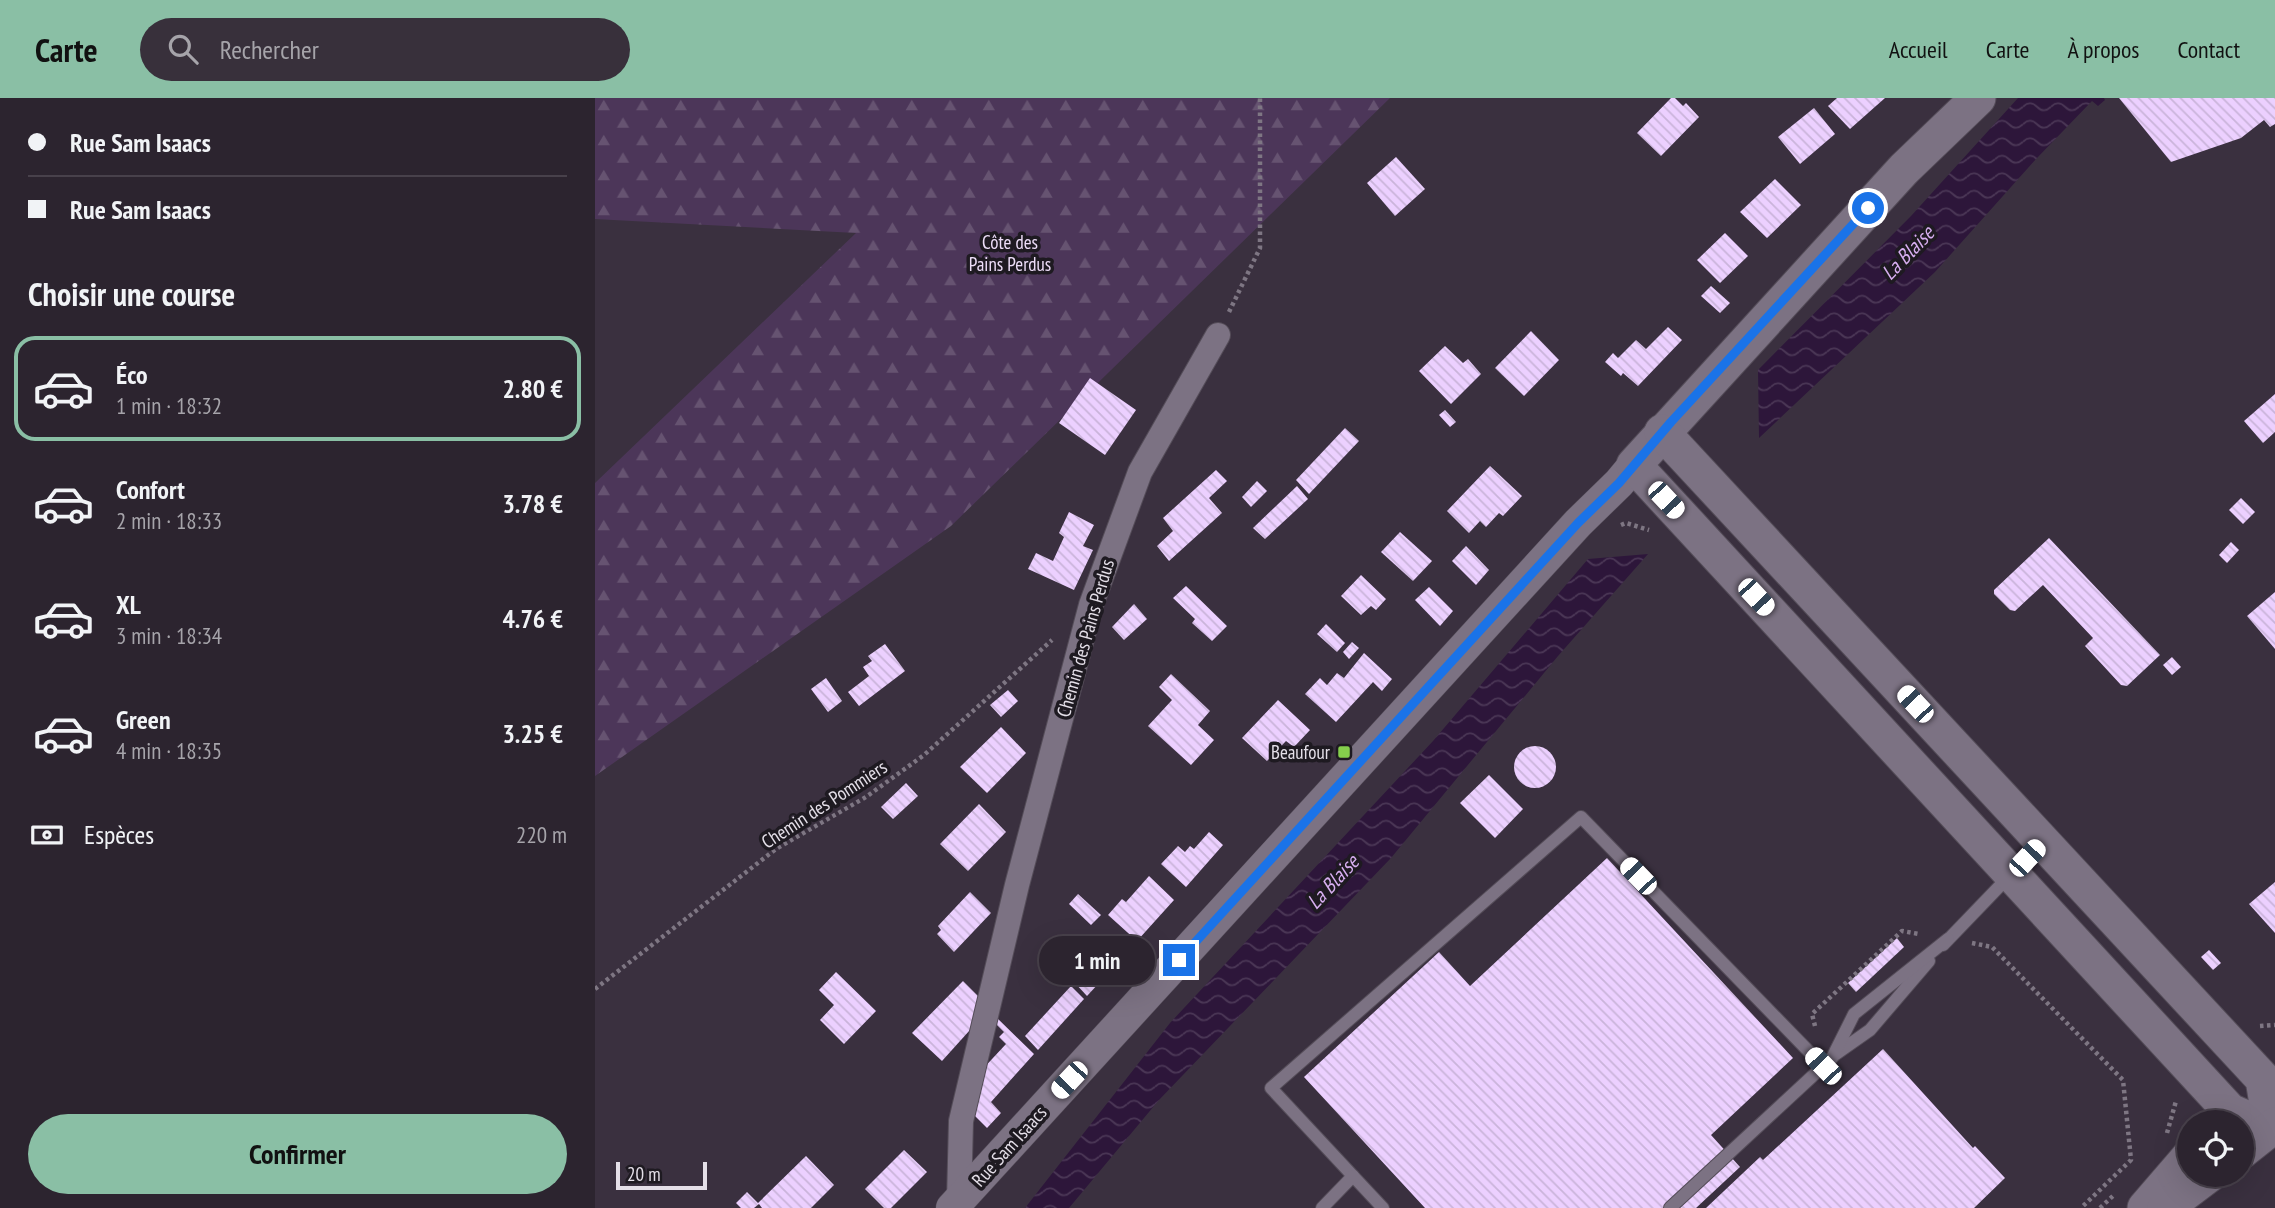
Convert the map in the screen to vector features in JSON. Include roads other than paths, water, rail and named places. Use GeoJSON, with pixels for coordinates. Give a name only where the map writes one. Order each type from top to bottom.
{"type":"FeatureCollection","features":[{"type":"Feature","properties":{"kind":"main road","name":"Rue Sam Isaacs"},"geometry":{"type":"LineString","coordinates":[[1633,465],[1904,169],[1978,98]]}},
{"type":"Feature","properties":{"kind":"main road"},"geometry":{"type":"LineString","coordinates":[[1663,432],[2042,841],[2269,1076],[2273,1127]]}},
{"type":"Feature","properties":{"kind":"main road"},"geometry":{"type":"LineString","coordinates":[[1633,465],[2012,874],[2220,1110]]}},
{"type":"Feature","properties":{"kind":"main road"},"geometry":{"type":"LineString","coordinates":[[2232,1110],[2269,1076]]}},
{"type":"Feature","properties":{"kind":"main road"},"geometry":{"type":"LineString","coordinates":[[2254,1123],[2273,1127]]}},
{"type":"Feature","properties":{"kind":"main road"},"geometry":{"type":"LineString","coordinates":[[2254,1142],[2273,1127]]}},
{"type":"Feature","properties":{"kind":"main road"},"geometry":{"type":"LineString","coordinates":[[2145,1208],[2177,1171]]}},
{"type":"Feature","properties":{"kind":"main road"},"geometry":{"type":"LineString","coordinates":[[2165,1208],[2193,1187]]}},
{"type":"Feature","properties":{"kind":"street","name":"Chemin des Pains Perdus"},"geometry":{"type":"LineString","coordinates":[[956,1204],[961,1121],[1017,885],[1091,605],[1140,472],[1218,335]]}},
{"type":"Feature","properties":{"kind":"street","name":"Rue Sam Isaacs"},"geometry":{"type":"LineString","coordinates":[[956,1204],[1633,465]]}},
{"type":"Feature","properties":{"kind":"lane"},"geometry":{"type":"LineString","coordinates":[[1383,1208],[1271,1088],[1581,817],[1809,1051],[1827,1062]]}},
{"type":"Feature","properties":{"kind":"lane"},"geometry":{"type":"LineString","coordinates":[[1670,1208],[1827,1062],[1870,1030],[1948,939],[2042,841]]}},
{"type":"Feature","properties":{"kind":"lane"},"geometry":{"type":"LineString","coordinates":[[1827,1062],[1854,1014],[1948,939]]}},
{"type":"Feature","properties":{"kind":"lane"},"geometry":{"type":"LineString","coordinates":[[1322,1208],[1353,1176]]}},
{"type":"Feature","properties":{"kind":"water","name":"La Blaise"},"geometry":{"type":"Polygon","coordinates":[[[2018,98],[2105,100],[2098,106],[2092,101],[1935,272],[1759,438],[1758,370],[1911,216],[2018,98]]]}},
{"type":"Feature","properties":{"kind":"water","name":"La Blaise"},"geometry":{"type":"Polygon","coordinates":[[[1648,554],[1558,656],[1391,858],[1159,1100],[1069,1208],[1025,1208],[1170,1023],[1433,741],[1588,559],[1648,554]]]}},
{"type":"Feature","properties":{"kind":"place","name":"Beaufour"},"geometry":{"type":"Point","coordinates":[1344,752]}},
{"type":"Feature","properties":{"kind":"park label","name":"Côte des Pains Perdus"},"geometry":{"type":"Point","coordinates":[1010,253]}}]}
